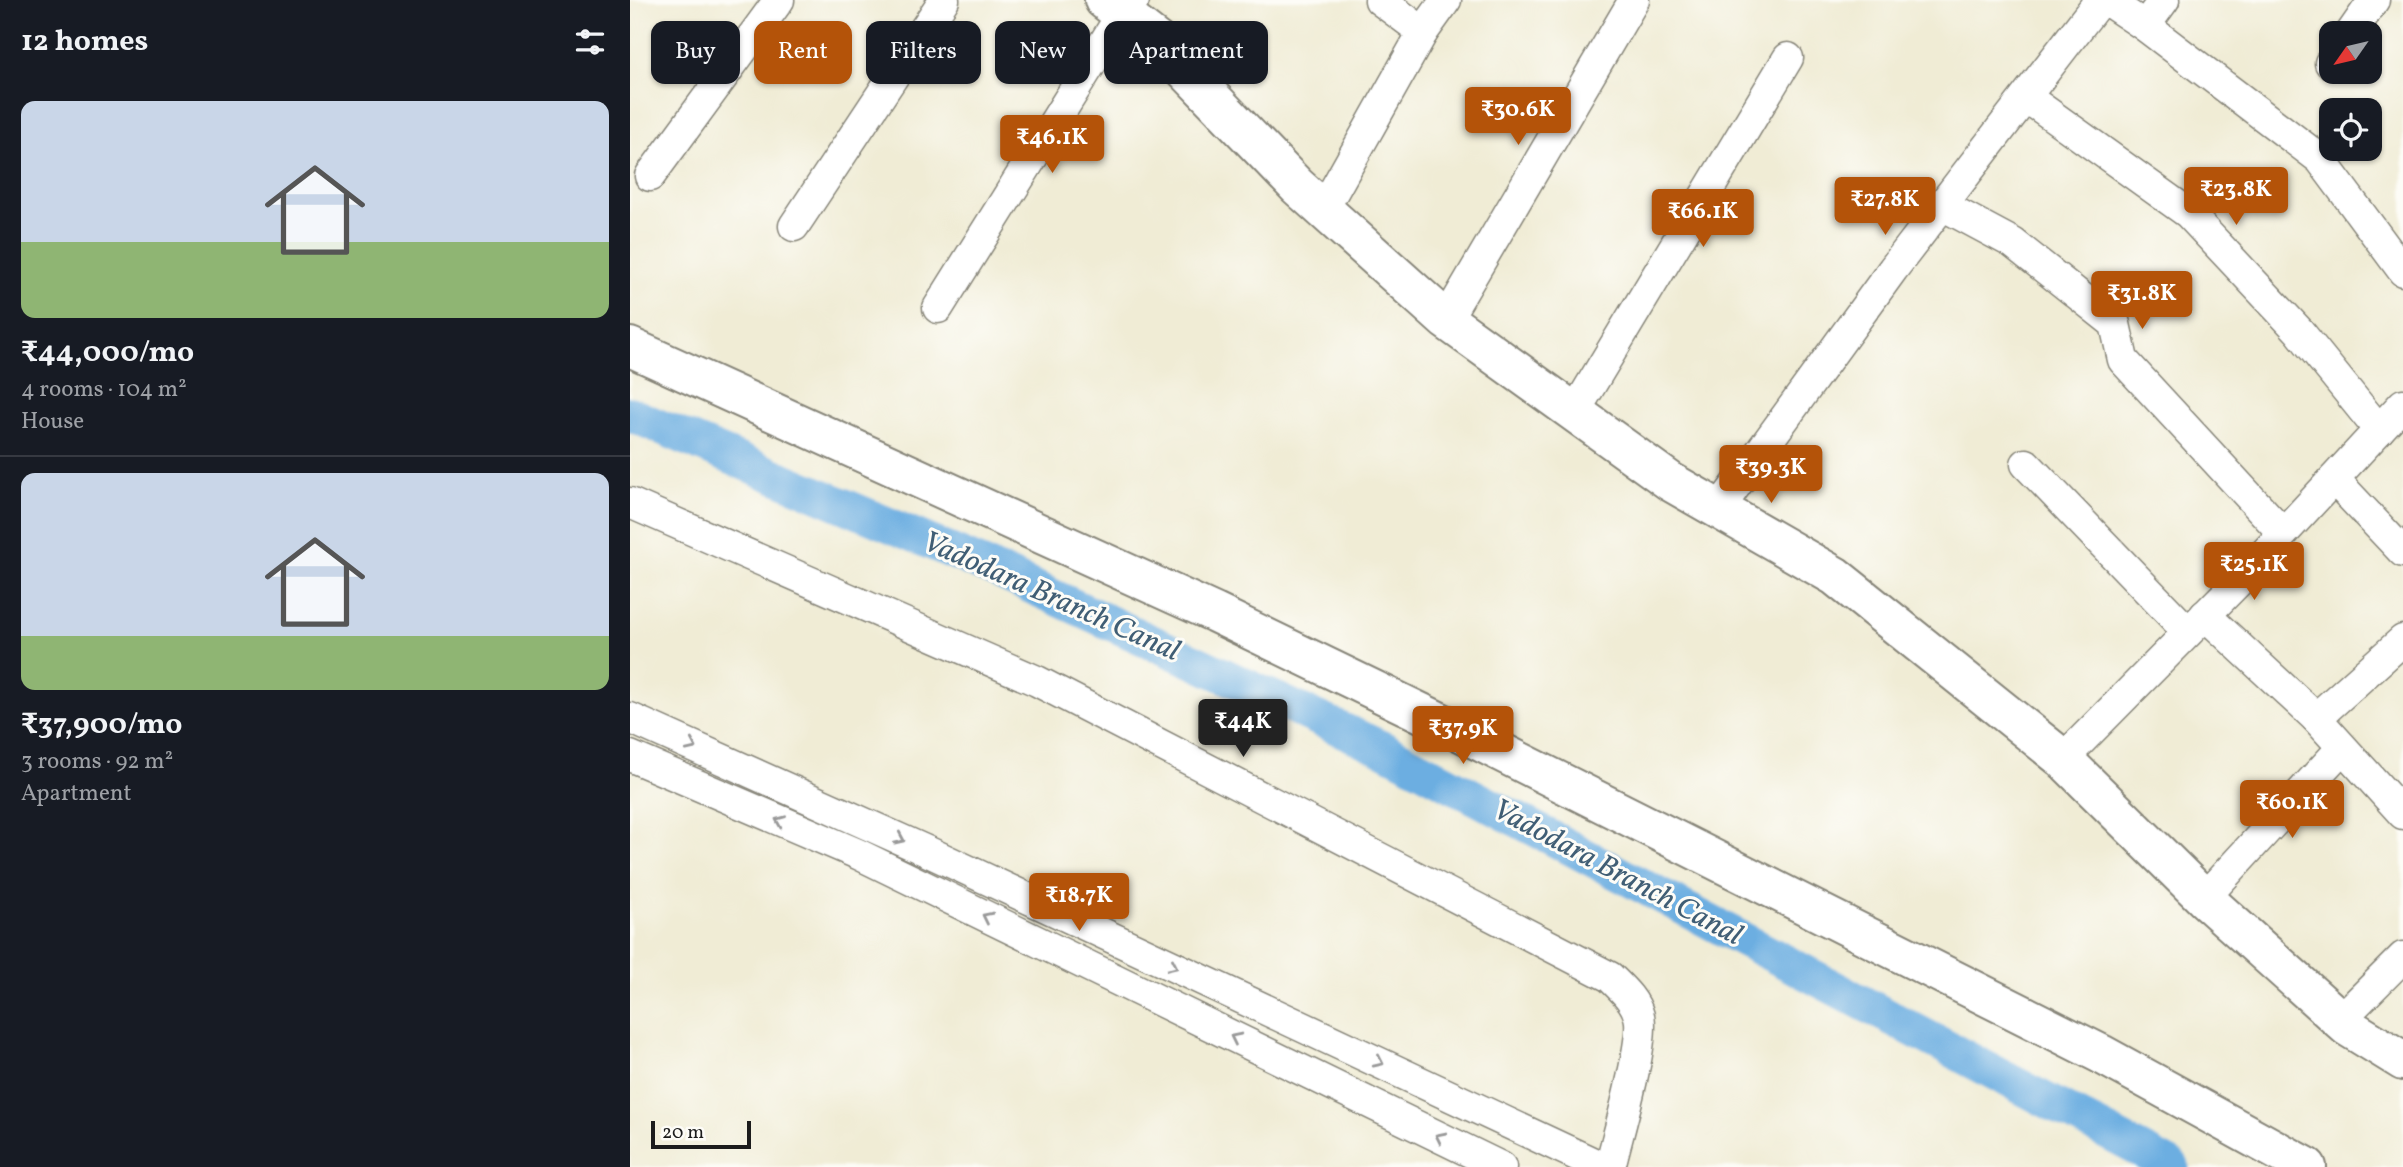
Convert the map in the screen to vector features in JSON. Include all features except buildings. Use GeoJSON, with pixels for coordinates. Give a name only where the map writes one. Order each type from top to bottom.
{"type":"FeatureCollection","features":[{"type":"Feature","properties":{"kind":"street"},"geometry":{"type":"LineString","coordinates":[[650,176],[779,0]]}},
{"type":"Feature","properties":{"kind":"street"},"geometry":{"type":"LineString","coordinates":[[794,226],[944,0]]}},
{"type":"Feature","properties":{"kind":"street"},"geometry":{"type":"LineString","coordinates":[[1380,0],[1423,32]]}},
{"type":"Feature","properties":{"kind":"street"},"geometry":{"type":"LineString","coordinates":[[1323,210],[1423,32],[1446,0]]}},
{"type":"Feature","properties":{"kind":"street"},"geometry":{"type":"LineString","coordinates":[[1446,320],[1634,0]]}},
{"type":"Feature","properties":{"kind":"street"},"geometry":{"type":"LineString","coordinates":[[1718,509],[1893,269],[2100,0]]}},
{"type":"Feature","properties":{"kind":"street"},"geometry":{"type":"LineString","coordinates":[[2106,0],[2145,26],[2320,159],[2403,271]]}},
{"type":"Feature","properties":{"kind":"street"},"geometry":{"type":"LineString","coordinates":[[2145,26],[2165,0]]}},
{"type":"Feature","properties":{"kind":"street"},"geometry":{"type":"LineString","coordinates":[[2359,21],[2374,0]]}},
{"type":"Feature","properties":{"kind":"street"},"geometry":{"type":"LineString","coordinates":[[938,309],[1120,5],[1297,186],[1446,320],[1671,482],[1835,576],[2063,759],[2204,898],[2340,1020],[2403,1062]]}},
{"type":"Feature","properties":{"kind":"street"},"geometry":{"type":"LineString","coordinates":[[1574,413],[1788,58]]}},
{"type":"Feature","properties":{"kind":"street"},"geometry":{"type":"LineString","coordinates":[[2026,97],[2188,213],[2299,331],[2379,430]]}},
{"type":"Feature","properties":{"kind":"street"},"geometry":{"type":"LineString","coordinates":[[1942,205],[2013,243],[2115,324],[2123,360],[2283,534]]}},
{"type":"Feature","properties":{"kind":"street"},"geometry":{"type":"LineString","coordinates":[[630,347],[1215,613],[1452,728],[2101,1054],[2306,1167]]}},
{"type":"Feature","properties":{"kind":"street"},"geometry":{"type":"LineString","coordinates":[[2063,759],[2283,534],[2403,404]]}},
{"type":"Feature","properties":{"kind":"street"},"geometry":{"type":"LineString","coordinates":[[2026,464],[2196,624],[2316,718],[2403,814]]}},
{"type":"Feature","properties":{"kind":"street"},"geometry":{"type":"LineString","coordinates":[[2333,479],[2403,552]]}},
{"type":"Feature","properties":{"kind":"street"},"geometry":{"type":"LineString","coordinates":[[630,503],[1037,681],[1609,977],[1624,990],[1640,1017],[1640,1041],[1609,1167]]}},
{"type":"Feature","properties":{"kind":"street"},"geometry":{"type":"LineString","coordinates":[[2316,718],[2403,640]]}},
{"type":"Feature","properties":{"kind":"street"},"geometry":{"type":"LineString","coordinates":[[630,718],[944,859],[1602,1167]]}},
{"type":"Feature","properties":{"kind":"street"},"geometry":{"type":"LineString","coordinates":[[2204,898],[2342,748]]}},
{"type":"Feature","properties":{"kind":"street"},"geometry":{"type":"LineString","coordinates":[[630,756],[859,854],[1501,1167]]}},
{"type":"Feature","properties":{"kind":"street"},"geometry":{"type":"LineString","coordinates":[[2340,1020],[2403,957]]}},
{"type":"Feature","properties":{"kind":"waterway","name":"Vadodara Branch Canal"},"geometry":{"type":"LineString","coordinates":[[630,414],[1002,573],[1386,750],[2172,1167]]}}]}
